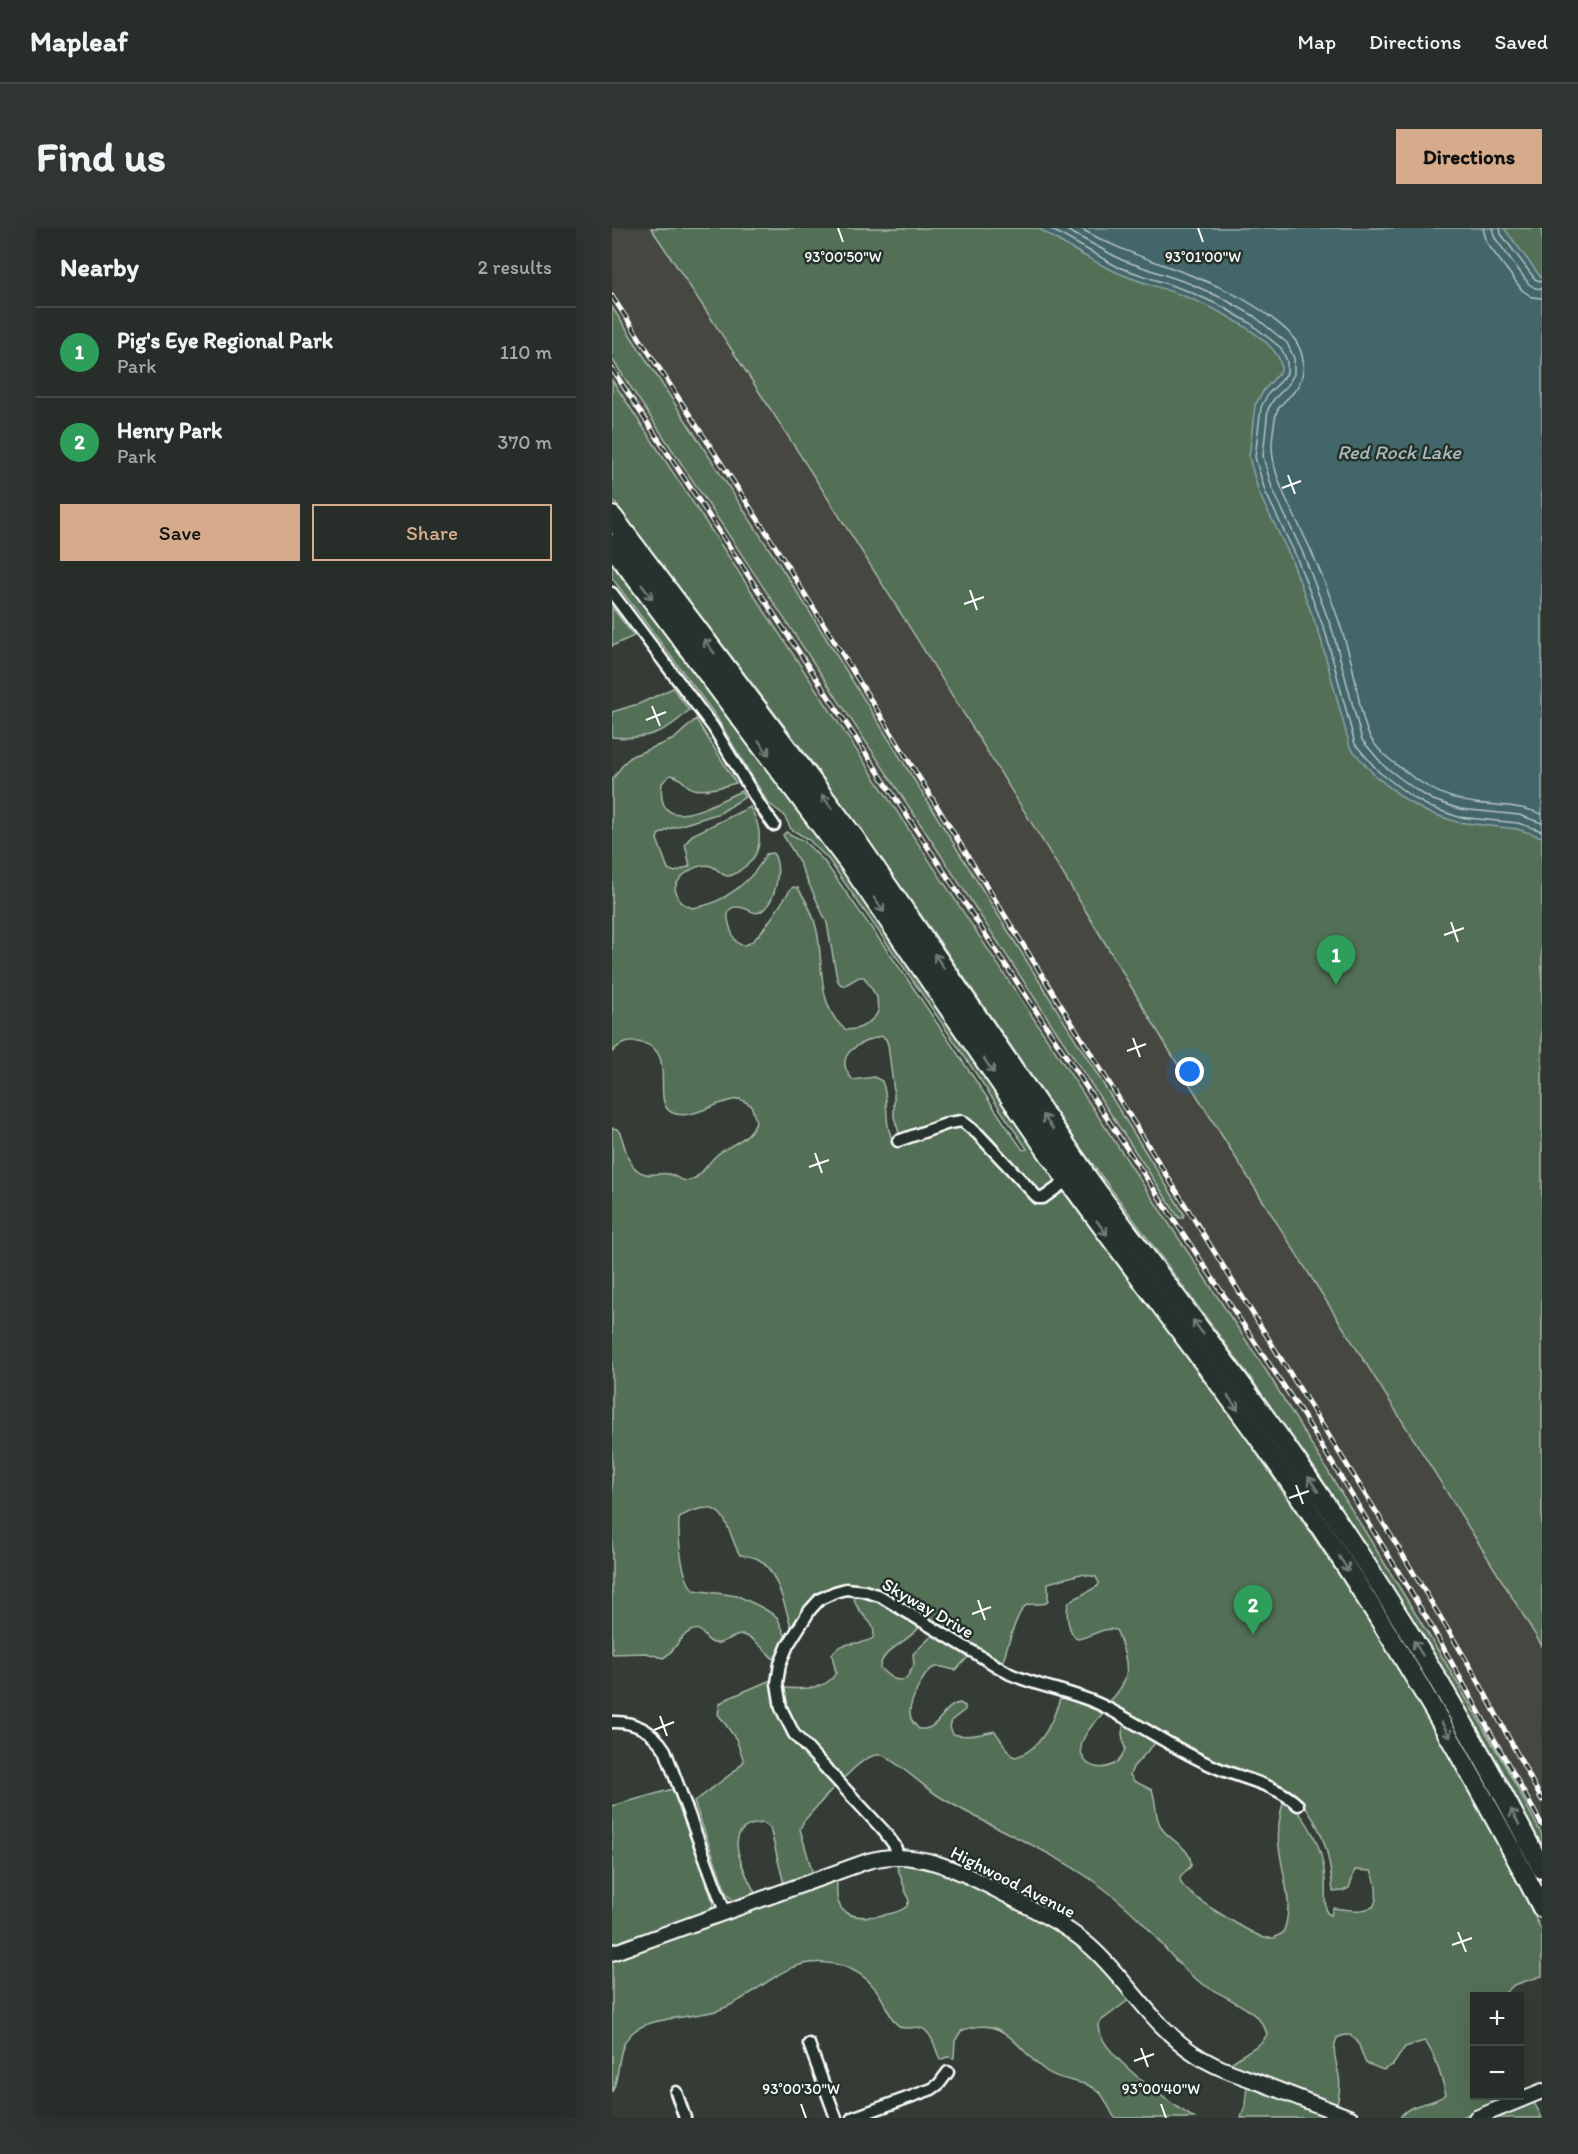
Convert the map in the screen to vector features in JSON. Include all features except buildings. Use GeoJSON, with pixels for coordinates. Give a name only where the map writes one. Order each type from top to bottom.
{"type":"FeatureCollection","features":[{"type":"Feature","properties":{"kind":"highway"},"geometry":{"type":"LineString","coordinates":[[612,516],[853,837],[1075,1175],[1248,1393],[1350,1540],[1441,1686],[1542,1869]]}},
{"type":"Feature","properties":{"kind":"highway"},"geometry":{"type":"LineString","coordinates":[[612,545],[852,866],[1075,1175],[1309,1510],[1362,1591],[1454,1744],[1542,1908]]}},
{"type":"Feature","properties":{"kind":"street"},"geometry":{"type":"LineString","coordinates":[[612,593],[713,727],[760,807],[774,825]]}},
{"type":"Feature","properties":{"kind":"street"},"geometry":{"type":"LineString","coordinates":[[898,1141],[949,1123],[962,1121],[978,1134],[1038,1198],[1043,1198],[1075,1175]]}},
{"type":"Feature","properties":{"kind":"street","name":"Skyway Drive"},"geometry":{"type":"LineString","coordinates":[[898,1856],[895,1846],[884,1831],[794,1734],[780,1704],[777,1688],[778,1671],[788,1645],[817,1602],[824,1596],[840,1590],[858,1590],[880,1596],[1010,1674],[1030,1683],[1072,1694],[1100,1705],[1199,1759],[1263,1785],[1298,1805]]}},
{"type":"Feature","properties":{"kind":"street"},"geometry":{"type":"LineString","coordinates":[[612,1722],[626,1722],[641,1727],[663,1746],[725,1912]]}},
{"type":"Feature","properties":{"kind":"street","name":"Highwood Avenue"},"geometry":{"type":"LineString","coordinates":[[612,1953],[860,1863],[881,1857],[898,1856],[921,1859],[953,1869],[1069,1930],[1105,1961],[1173,2037],[1201,2058],[1226,2070],[1351,2118]]}},
{"type":"Feature","properties":{"kind":"street"},"geometry":{"type":"LineString","coordinates":[[809,2044],[836,2118]]}},
{"type":"Feature","properties":{"kind":"street"},"geometry":{"type":"LineString","coordinates":[[852,2118],[932,2089],[948,2072]]}},
{"type":"Feature","properties":{"kind":"street"},"geometry":{"type":"LineString","coordinates":[[1476,2118],[1542,2091]]}},
{"type":"Feature","properties":{"kind":"street"},"geometry":{"type":"LineString","coordinates":[[676,2092],[686,2118]]}},
{"type":"Feature","properties":{"kind":"shaded area"},"geometry":{"type":"Polygon","coordinates":[[[612,228],[651,228],[706,309],[881,582],[1077,896],[1243,1170],[1385,1392],[1542,1646],[1542,1845],[1496,1759],[1427,1642],[1411,1609],[1294,1414],[612,380],[612,228]]]}},
{"type":"Feature","properties":{"kind":"green space"},"geometry":{"type":"Polygon","coordinates":[[[651,228],[1540,228],[1542,231],[1542,1646],[1189,1083],[920,643],[814,476],[651,228]]]}},
{"type":"Feature","properties":{"kind":"green space"},"geometry":{"type":"Polygon","coordinates":[[[612,307],[801,598],[1184,1214],[1183,1218],[1179,1218],[612,359],[612,307]]]}},
{"type":"Feature","properties":{"kind":"green space"},"geometry":{"type":"Polygon","coordinates":[[[612,380],[1267,1372],[1444,1660],[1505,1765],[1542,1835],[1542,1845],[1496,1759],[1427,1642],[1316,1470],[1083,1151],[931,929],[811,761],[612,499],[612,380]]]}},
{"type":"Feature","properties":{"kind":"green space"},"geometry":{"type":"Polygon","coordinates":[[[612,564],[837,862],[1054,1179],[1242,1432],[1388,1651],[1442,1743],[1542,1931],[1542,1976],[1514,1985],[1506,1992],[1470,1992],[1470,2100],[1503,2100],[1460,2118],[1400,2118],[1409,2109],[1434,2101],[1446,2094],[1434,2058],[1424,2041],[1405,2047],[1393,2065],[1383,2070],[1366,2063],[1358,2042],[1350,2035],[1337,2038],[1334,2052],[1340,2083],[1337,2105],[1229,2064],[1263,2041],[1267,2034],[1263,2025],[1247,2009],[1205,1986],[1189,1974],[1141,1921],[1111,1894],[1054,1857],[937,1795],[882,1755],[865,1760],[841,1781],[796,1731],[787,1713],[782,1688],[812,1688],[826,1683],[836,1673],[832,1655],[835,1650],[873,1638],[872,1625],[857,1606],[853,1594],[876,1599],[921,1625],[911,1636],[891,1650],[882,1661],[880,1668],[892,1678],[906,1679],[914,1665],[913,1654],[935,1633],[970,1655],[956,1670],[936,1667],[925,1675],[910,1708],[912,1720],[919,1729],[932,1726],[949,1708],[960,1703],[965,1706],[965,1710],[952,1720],[950,1727],[953,1734],[969,1736],[995,1731],[1011,1755],[1015,1757],[1033,1748],[1040,1741],[1055,1714],[1061,1695],[1105,1711],[1092,1725],[1082,1742],[1081,1752],[1084,1759],[1097,1767],[1113,1765],[1125,1749],[1122,1734],[1124,1721],[1157,1741],[1133,1767],[1130,1775],[1134,1781],[1152,1790],[1160,1825],[1185,1850],[1190,1860],[1191,1866],[1180,1880],[1192,1894],[1204,1903],[1264,1938],[1274,1938],[1283,1933],[1288,1900],[1278,1834],[1284,1799],[1301,1815],[1314,1835],[1324,1868],[1327,1913],[1331,1915],[1333,1908],[1358,1910],[1373,1907],[1376,1889],[1371,1871],[1355,1870],[1349,1888],[1333,1892],[1330,1867],[1320,1832],[1300,1801],[1171,1740],[1107,1704],[1125,1679],[1125,1655],[1118,1634],[1116,1630],[1111,1629],[1077,1639],[1071,1632],[1067,1616],[1069,1602],[1098,1586],[1096,1577],[1081,1574],[1048,1583],[1046,1603],[1027,1605],[1019,1615],[1002,1666],[911,1609],[840,1586],[792,1630],[776,1581],[765,1564],[758,1559],[740,1555],[726,1523],[717,1511],[709,1508],[700,1509],[679,1519],[681,1557],[686,1577],[694,1590],[738,1596],[777,1617],[787,1639],[776,1661],[757,1642],[748,1637],[739,1635],[715,1643],[708,1640],[697,1629],[685,1635],[663,1658],[646,1653],[612,1654],[612,1128],[617,1129],[620,1133],[631,1163],[640,1172],[669,1174],[688,1181],[698,1176],[718,1154],[750,1133],[756,1121],[751,1105],[740,1099],[688,1114],[673,1113],[666,1107],[663,1098],[662,1064],[658,1054],[650,1046],[630,1042],[620,1045],[612,1052],[612,780],[624,763],[632,756],[674,739],[696,719],[736,783],[701,790],[688,786],[677,777],[670,775],[662,783],[662,800],[668,810],[677,814],[689,813],[741,791],[745,797],[720,813],[669,829],[658,835],[657,839],[668,869],[675,872],[690,866],[685,844],[692,835],[750,807],[757,823],[759,839],[755,855],[734,875],[725,875],[706,865],[689,871],[680,879],[675,889],[680,902],[692,908],[715,902],[736,890],[754,873],[766,854],[773,853],[778,875],[774,893],[766,907],[758,913],[743,908],[731,908],[728,916],[733,936],[740,944],[747,944],[765,927],[788,892],[793,887],[798,888],[816,925],[825,996],[829,1009],[845,1029],[855,1029],[864,1025],[878,1012],[877,997],[864,977],[859,977],[844,986],[837,979],[827,923],[797,858],[783,835],[786,832],[804,841],[824,861],[906,977],[1011,1133],[1023,1150],[1027,1149],[828,859],[809,840],[791,829],[784,815],[768,803],[715,715],[612,578],[612,564]],[[881,1036],[865,1042],[851,1050],[846,1056],[845,1063],[853,1080],[874,1077],[882,1081],[886,1097],[887,1121],[891,1138],[896,1146],[958,1127],[966,1131],[995,1160],[1007,1156],[981,1128],[970,1120],[960,1117],[937,1120],[899,1133],[894,1117],[894,1092],[886,1039],[881,1036]]]}},
{"type":"Feature","properties":{"kind":"green space"},"geometry":{"type":"Polygon","coordinates":[[[612,607],[634,636],[612,646],[612,607]]]}},
{"type":"Feature","properties":{"kind":"green space"},"geometry":{"type":"Polygon","coordinates":[[[673,688],[689,710],[681,718],[645,736],[612,737],[612,712],[641,703],[673,688]]]}},
{"type":"Feature","properties":{"kind":"green space"},"geometry":{"type":"Polygon","coordinates":[[[773,1679],[778,1711],[785,1725],[793,1738],[835,1786],[804,1821],[800,1829],[813,1874],[784,1884],[770,1828],[763,1823],[749,1826],[741,1832],[737,1840],[738,1850],[756,1895],[743,1900],[735,1900],[726,1892],[694,1802],[736,1770],[744,1761],[736,1739],[718,1714],[720,1703],[773,1679]]]}},
{"type":"Feature","properties":{"kind":"green space"},"geometry":{"type":"Polygon","coordinates":[[[673,1789],[713,1906],[703,1914],[612,1947],[612,1806],[673,1789]]]}},
{"type":"Feature","properties":{"kind":"green space"},"geometry":{"type":"Polygon","coordinates":[[[896,1863],[916,1865],[953,1876],[1043,1921],[1090,1955],[1130,1999],[1101,2021],[1098,2025],[1101,2037],[1110,2050],[1137,2077],[1194,2118],[1115,2118],[1096,2089],[1052,2075],[1036,2063],[1009,2036],[989,2027],[976,2027],[961,2031],[955,2041],[954,2058],[947,2057],[940,2060],[929,2034],[922,2028],[906,2028],[898,2025],[876,1990],[865,1978],[845,1967],[816,1962],[787,1970],[719,2010],[661,2020],[640,2027],[632,2033],[623,2046],[612,2092],[612,1960],[837,1878],[839,1903],[848,1914],[864,1917],[893,1913],[906,1907],[909,1901],[896,1863]]]}},
{"type":"Feature","properties":{"kind":"green space"},"geometry":{"type":"Polygon","coordinates":[[[1247,2085],[1333,2118],[1241,2118],[1247,2085]]]}},
{"type":"Feature","properties":{"kind":"green space"},"geometry":{"type":"Polygon","coordinates":[[[1534,2102],[1542,2118],[1492,2118],[1534,2102]]]}},
{"type":"Feature","properties":{"kind":"water","name":"Red Rock Lake"},"geometry":{"type":"Polygon","coordinates":[[[1038,228],[1504,228],[1542,279],[1542,837],[1517,829],[1457,822],[1427,812],[1409,802],[1375,776],[1350,747],[1320,636],[1291,558],[1259,493],[1249,457],[1255,405],[1264,390],[1281,371],[1279,360],[1271,348],[1259,336],[1210,307],[1114,271],[1038,228]]]}},
{"type":"Feature","properties":{"kind":"railway"},"geometry":{"type":"LineString","coordinates":[[612,296],[765,530],[1395,1542],[1474,1673],[1542,1800]]}},
{"type":"Feature","properties":{"kind":"railway"},"geometry":{"type":"LineString","coordinates":[[612,369],[1301,1412],[1429,1622],[1542,1825]]}},
{"type":"Feature","properties":{"kind":"place","name":"Pig's Eye Regional Park"},"geometry":{"type":"Point","coordinates":[1336,985]}},
{"type":"Feature","properties":{"kind":"place","name":"Henry Park"},"geometry":{"type":"Point","coordinates":[1253,1635]}}]}
